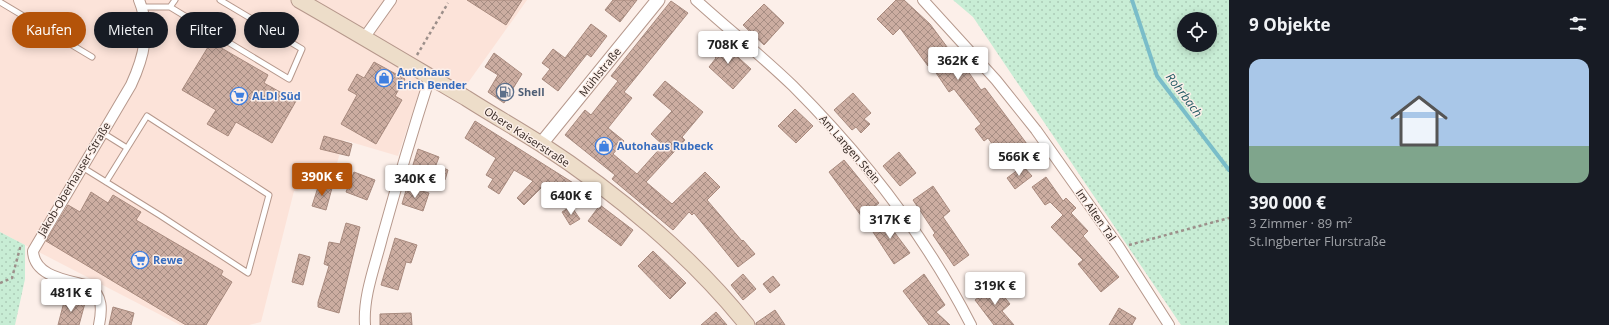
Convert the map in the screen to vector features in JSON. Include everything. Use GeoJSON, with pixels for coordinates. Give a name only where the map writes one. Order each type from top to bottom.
{"type":"FeatureCollection","features":[{"type":"Feature","properties":{"kind":"main road","name":"Obere Kaiserstraße"},"geometry":{"type":"LineString","coordinates":[[299,0],[541,144],[626,206],[688,260],[729,303],[747,325]]}},
{"type":"Feature","properties":{"kind":"street"},"geometry":{"type":"LineString","coordinates":[[364,38],[391,0]]}},
{"type":"Feature","properties":{"kind":"street","name":"Mühlstraße"},"geometry":{"type":"LineString","coordinates":[[541,144],[658,0]]}},
{"type":"Feature","properties":{"kind":"street","name":"Am Langen Stein"},"geometry":{"type":"LineString","coordinates":[[696,0],[792,85],[865,163],[930,251],[950,283],[971,325]]}},
{"type":"Feature","properties":{"kind":"street","name":"Im Alten Tal"},"geometry":{"type":"LineString","coordinates":[[923,0],[996,80],[1036,130],[1119,247],[1169,325]]}},
{"type":"Feature","properties":{"kind":"street","name":"Jakob-Oberhauser-Straße"},"geometry":{"type":"LineString","coordinates":[[33,251],[131,85],[138,70],[145,39],[146,25],[140,4]]}},
{"type":"Feature","properties":{"kind":"street"},"geometry":{"type":"LineString","coordinates":[[365,325],[368,295],[374,268],[402,165],[430,77]]}},
{"type":"Feature","properties":{"kind":"street"},"geometry":{"type":"LineString","coordinates":[[33,251],[33,258],[37,266],[44,272],[89,286],[94,290],[101,301],[98,325]]}},
{"type":"Feature","properties":{"kind":"lane"},"geometry":{"type":"LineString","coordinates":[[170,7],[175,0]]}},
{"type":"Feature","properties":{"kind":"lane"},"geometry":{"type":"LineString","coordinates":[[140,4],[170,7],[289,79],[302,49],[220,0]]}},
{"type":"Feature","properties":{"kind":"lane"},"geometry":{"type":"LineString","coordinates":[[0,2],[92,56]]}},
{"type":"Feature","properties":{"kind":"lane"},"geometry":{"type":"LineString","coordinates":[[82,167],[248,273],[269,195],[147,116],[106,182]]}},
{"type":"Feature","properties":{"kind":"lane"},"geometry":{"type":"LineString","coordinates":[[102,132],[127,148]]}},
{"type":"Feature","properties":{"kind":"path"},"geometry":{"type":"LineString","coordinates":[[421,48],[448,3]]}},
{"type":"Feature","properties":{"kind":"path"},"geometry":{"type":"LineString","coordinates":[[1119,247],[1229,218]]}},
{"type":"Feature","properties":{"kind":"path"},"geometry":{"type":"LineString","coordinates":[[0,283],[12,278],[20,248],[33,251]]}},
{"type":"Feature","properties":{"kind":"shaded area"},"geometry":{"type":"Polygon","coordinates":[[[0,0],[527,0],[455,101],[422,83],[398,156],[344,140],[330,186],[294,191],[261,322],[249,325],[180,325],[0,232],[0,0]]]}},
{"type":"Feature","properties":{"kind":"green space"},"geometry":{"type":"Polygon","coordinates":[[[953,0],[1229,0],[1229,325],[1181,325],[973,17],[953,0]]]}},
{"type":"Feature","properties":{"kind":"green space"},"geometry":{"type":"Polygon","coordinates":[[[0,232],[25,245],[25,279],[15,325],[0,325],[0,232]]]}},
{"type":"Feature","properties":{"kind":"building"},"geometry":{"type":"Polygon","coordinates":[[[467,0],[522,0],[506,25],[467,0]]]}},
{"type":"Feature","properties":{"kind":"building"},"geometry":{"type":"Polygon","coordinates":[[[613,0],[637,0],[620,22],[605,10],[613,0]]]}},
{"type":"Feature","properties":{"kind":"building"},"geometry":{"type":"Polygon","coordinates":[[[896,0],[904,0],[930,24],[956,59],[958,57],[981,90],[985,88],[1036,156],[1017,170],[999,146],[995,148],[988,138],[984,141],[975,129],[981,124],[954,89],[949,92],[930,64],[928,66],[900,28],[893,35],[877,19],[896,0]]]}},
{"type":"Feature","properties":{"kind":"building"},"geometry":{"type":"Polygon","coordinates":[[[671,1],[688,13],[624,92],[632,98],[608,128],[624,141],[613,154],[637,174],[663,145],[651,134],[672,111],[653,95],[665,81],[703,112],[682,137],[685,140],[646,182],[672,204],[705,172],[720,187],[707,200],[755,254],[738,267],[694,213],[692,215],[689,212],[673,230],[612,179],[615,175],[565,135],[585,110],[591,115],[618,81],[611,76],[671,1]]]}},
{"type":"Feature","properties":{"kind":"building"},"geometry":{"type":"Polygon","coordinates":[[[764,4],[784,23],[764,45],[743,25],[764,4]]]}},
{"type":"Feature","properties":{"kind":"building"},"geometry":{"type":"Polygon","coordinates":[[[591,24],[607,36],[591,57],[587,54],[558,91],[542,79],[550,69],[542,63],[553,49],[565,58],[591,24]]]}},
{"type":"Feature","properties":{"kind":"building"},"geometry":{"type":"Polygon","coordinates":[[[718,39],[751,69],[733,89],[709,67],[716,58],[708,50],[718,39]]]}},
{"type":"Feature","properties":{"kind":"building","name":"ALDI Süd"},"geometry":{"type":"Polygon","coordinates":[[[207,48],[221,48],[268,75],[264,83],[296,101],[272,143],[236,122],[228,136],[207,124],[216,110],[182,90],[207,48]]]}},
{"type":"Feature","properties":{"kind":"building"},"geometry":{"type":"Polygon","coordinates":[[[494,53],[522,74],[504,103],[488,92],[498,75],[485,67],[494,53]]]}},
{"type":"Feature","properties":{"kind":"building"},"geometry":{"type":"Polygon","coordinates":[[[374,62],[405,79],[395,96],[402,100],[376,144],[341,124],[357,95],[348,90],[357,74],[364,78],[374,62]]]}},
{"type":"Feature","properties":{"kind":"building"},"geometry":{"type":"Polygon","coordinates":[[[853,93],[871,113],[864,119],[870,124],[861,133],[856,127],[852,130],[834,110],[853,93]]]}},
{"type":"Feature","properties":{"kind":"building"},"geometry":{"type":"Polygon","coordinates":[[[795,109],[813,126],[796,143],[778,126],[795,109]]]}},
{"type":"Feature","properties":{"kind":"building"},"geometry":{"type":"Polygon","coordinates":[[[475,121],[586,191],[575,208],[543,186],[524,205],[517,198],[533,181],[514,170],[499,194],[488,187],[493,179],[486,175],[496,158],[465,138],[475,121]]]}},
{"type":"Feature","properties":{"kind":"building"},"geometry":{"type":"Polygon","coordinates":[[[324,136],[352,144],[349,156],[320,149],[324,136]]]}},
{"type":"Feature","properties":{"kind":"building"},"geometry":{"type":"Polygon","coordinates":[[[418,149],[439,157],[436,165],[448,170],[445,180],[412,168],[418,149]]]}},
{"type":"Feature","properties":{"kind":"building"},"geometry":{"type":"Polygon","coordinates":[[[899,152],[916,173],[900,186],[883,166],[899,152]]]}},
{"type":"Feature","properties":{"kind":"building"},"geometry":{"type":"Polygon","coordinates":[[[844,160],[879,203],[862,217],[829,172],[844,160]]]}},
{"type":"Feature","properties":{"kind":"building"},"geometry":{"type":"Polygon","coordinates":[[[1023,166],[1032,176],[1015,189],[1007,178],[1023,166]]]}},
{"type":"Feature","properties":{"kind":"building"},"geometry":{"type":"Polygon","coordinates":[[[354,172],[375,180],[367,200],[346,192],[354,172]]]}},
{"type":"Feature","properties":{"kind":"building"},"geometry":{"type":"Polygon","coordinates":[[[1046,177],[1063,201],[1066,198],[1076,208],[1071,213],[1088,231],[1083,236],[1119,277],[1101,292],[1078,264],[1083,260],[1051,227],[1063,215],[1050,202],[1045,205],[1032,187],[1046,177]]]}},
{"type":"Feature","properties":{"kind":"building"},"geometry":{"type":"Polygon","coordinates":[[[319,184],[332,188],[326,210],[312,206],[319,184]]]}},
{"type":"Feature","properties":{"kind":"building"},"geometry":{"type":"Polygon","coordinates":[[[933,186],[950,211],[943,217],[969,255],[954,266],[933,235],[935,233],[913,200],[933,186]]]}},
{"type":"Feature","properties":{"kind":"building"},"geometry":{"type":"Polygon","coordinates":[[[407,187],[429,193],[423,211],[402,204],[407,187]]]}},
{"type":"Feature","properties":{"kind":"building","name":"Rewe"},"geometry":{"type":"Polygon","coordinates":[[[91,192],[108,203],[113,195],[141,212],[136,220],[223,271],[221,275],[232,282],[206,325],[186,325],[46,241],[68,205],[80,212],[91,192]]]}},
{"type":"Feature","properties":{"kind":"building"},"geometry":{"type":"Polygon","coordinates":[[[600,205],[633,230],[621,246],[588,221],[600,205]]]}},
{"type":"Feature","properties":{"kind":"building"},"geometry":{"type":"Polygon","coordinates":[[[571,206],[580,219],[570,225],[562,212],[571,206]]]}},
{"type":"Feature","properties":{"kind":"building"},"geometry":{"type":"Polygon","coordinates":[[[890,216],[897,226],[892,229],[910,253],[894,264],[871,229],[890,216]]]}},
{"type":"Feature","properties":{"kind":"building"},"geometry":{"type":"Polygon","coordinates":[[[346,223],[360,227],[339,313],[318,307],[318,302],[329,266],[324,264],[329,242],[340,244],[346,223]]]}},
{"type":"Feature","properties":{"kind":"building"},"geometry":{"type":"Polygon","coordinates":[[[395,238],[417,245],[411,263],[406,262],[398,290],[381,285],[395,238]]]}},
{"type":"Feature","properties":{"kind":"building"},"geometry":{"type":"Polygon","coordinates":[[[653,251],[686,283],[670,299],[638,266],[653,251]]]}},
{"type":"Feature","properties":{"kind":"building"},"geometry":{"type":"Polygon","coordinates":[[[299,254],[310,257],[303,285],[292,282],[299,254]]]}},
{"type":"Feature","properties":{"kind":"building"},"geometry":{"type":"Polygon","coordinates":[[[743,274],[756,289],[743,300],[731,285],[743,274]]]}},
{"type":"Feature","properties":{"kind":"building"},"geometry":{"type":"Polygon","coordinates":[[[924,274],[945,305],[936,312],[950,325],[929,325],[903,291],[924,274]]]}},
{"type":"Feature","properties":{"kind":"building"},"geometry":{"type":"Polygon","coordinates":[[[773,276],[780,285],[770,293],[763,284],[773,276]]]}},
{"type":"Feature","properties":{"kind":"building"},"geometry":{"type":"Polygon","coordinates":[[[995,285],[1010,304],[1002,311],[1014,325],[994,325],[975,300],[995,285]]]}},
{"type":"Feature","properties":{"kind":"building"},"geometry":{"type":"Polygon","coordinates":[[[65,298],[85,303],[79,325],[58,325],[65,298]]]}},
{"type":"Feature","properties":{"kind":"building"},"geometry":{"type":"Polygon","coordinates":[[[113,307],[134,313],[131,325],[109,325],[113,307]]]}},
{"type":"Feature","properties":{"kind":"building"},"geometry":{"type":"Polygon","coordinates":[[[1119,308],[1136,318],[1132,325],[1109,325],[1119,308]]]}},
{"type":"Feature","properties":{"kind":"building"},"geometry":{"type":"Polygon","coordinates":[[[775,310],[785,325],[756,325],[756,323],[775,310]]]}},
{"type":"Feature","properties":{"kind":"building"},"geometry":{"type":"Polygon","coordinates":[[[716,312],[727,325],[701,325],[716,312]]]}},
{"type":"Feature","properties":{"kind":"building"},"geometry":{"type":"Polygon","coordinates":[[[411,313],[412,325],[380,325],[380,314],[411,313]]]}},
{"type":"Feature","properties":{"kind":"waterway","name":"Rohrbach"},"geometry":{"type":"LineString","coordinates":[[1132,0],[1157,76],[1229,170]]}},
{"type":"Feature","properties":{"kind":"place","name":"Autohaus Erich Bender"},"geometry":{"type":"Point","coordinates":[384,78]}},
{"type":"Feature","properties":{"kind":"place","name":"Shell"},"geometry":{"type":"Point","coordinates":[505,92]}},
{"type":"Feature","properties":{"kind":"place","name":"ALDI Süd"},"geometry":{"type":"Point","coordinates":[239,96]}},
{"type":"Feature","properties":{"kind":"place","name":"Autohaus Rubeck"},"geometry":{"type":"Point","coordinates":[604,146]}},
{"type":"Feature","properties":{"kind":"place","name":"Rewe"},"geometry":{"type":"Point","coordinates":[140,260]}}]}
